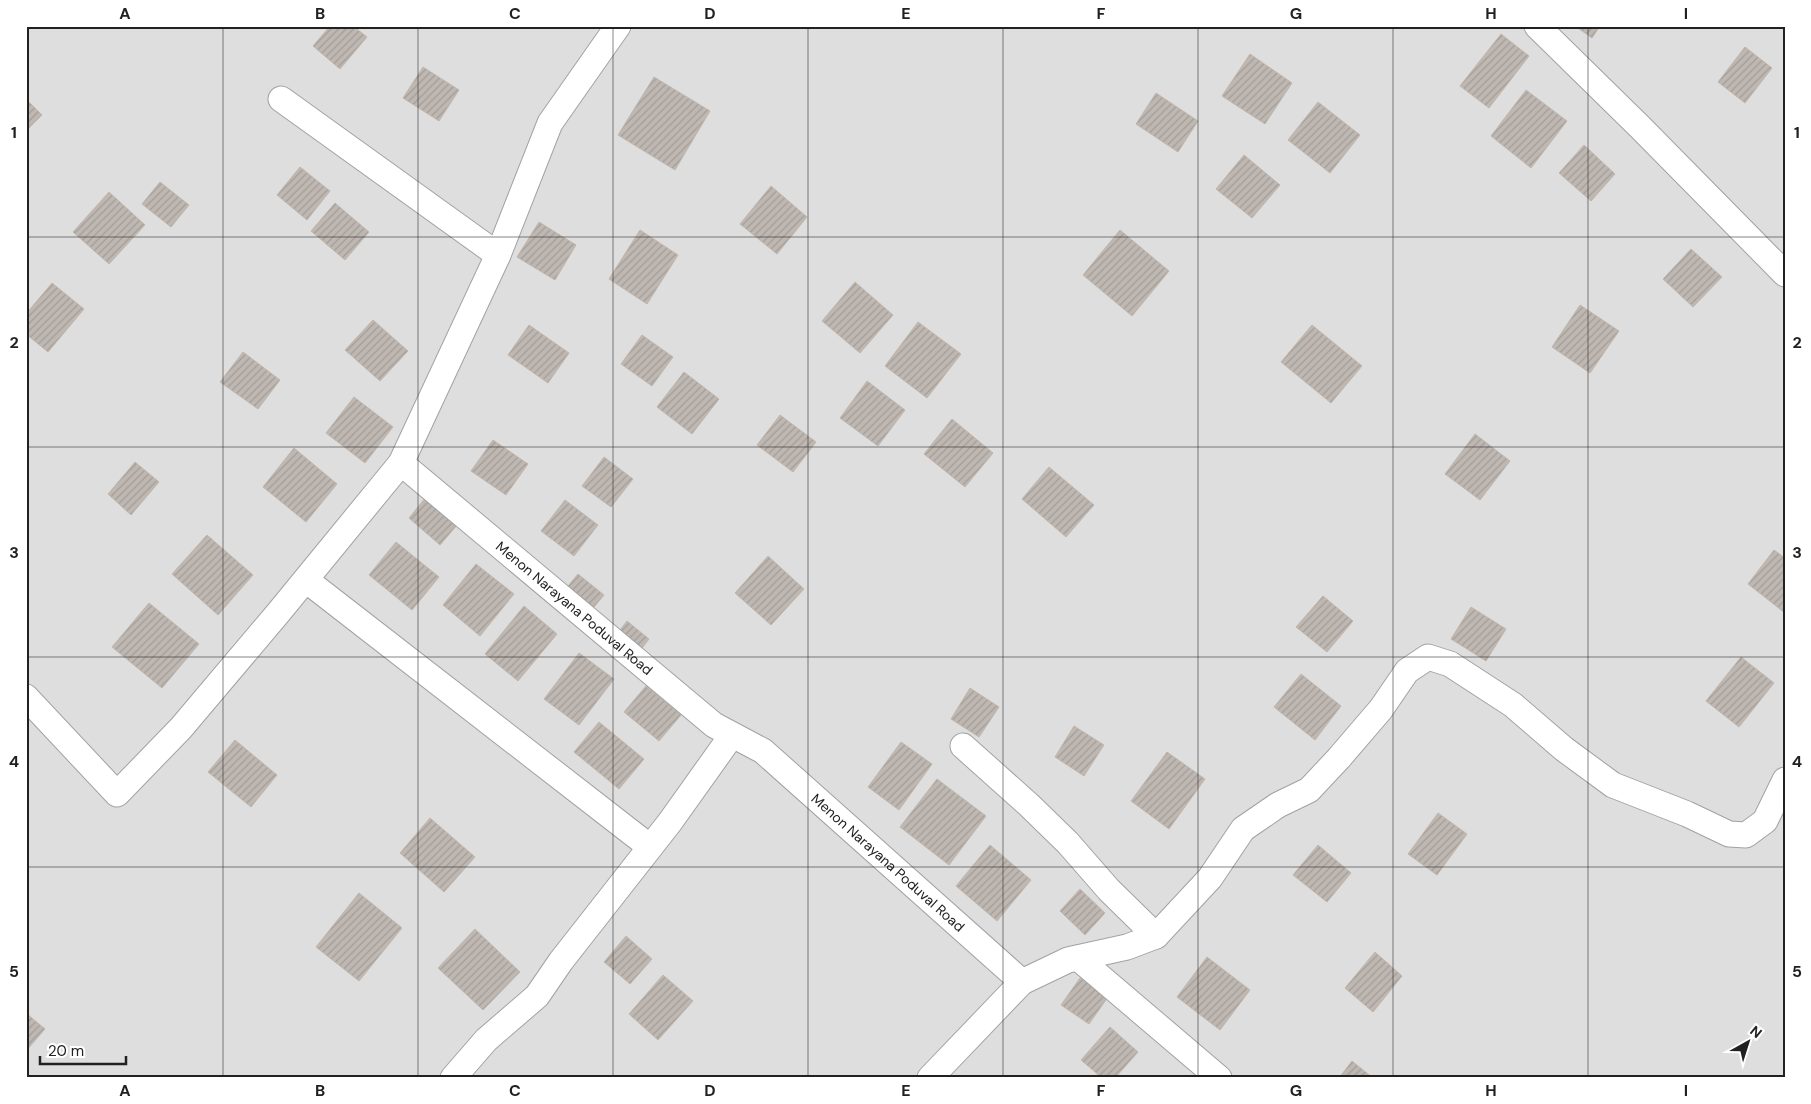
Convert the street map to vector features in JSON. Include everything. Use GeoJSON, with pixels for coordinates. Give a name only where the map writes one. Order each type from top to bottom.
{"type":"FeatureCollection","features":[{"type":"Feature","properties":{"kind":"street"},"geometry":{"type":"LineString","coordinates":[[26,697],[117,794],[180,728],[306,580],[401,463],[498,256],[550,123],[618,26]]}},
{"type":"Feature","properties":{"kind":"street"},"geometry":{"type":"LineString","coordinates":[[1537,26],[1785,274]]}},
{"type":"Feature","properties":{"kind":"street"},"geometry":{"type":"LineString","coordinates":[[282,99],[498,256]]}},
{"type":"Feature","properties":{"kind":"street","name":"Menon Narayana Poduval Road"},"geometry":{"type":"LineString","coordinates":[[401,463],[714,725],[763,751],[1022,982]]}},
{"type":"Feature","properties":{"kind":"street"},"geometry":{"type":"LineString","coordinates":[[306,580],[650,847]]}},
{"type":"Feature","properties":{"kind":"street"},"geometry":{"type":"LineString","coordinates":[[930,1078],[1022,982],[1068,960],[1127,947],[1156,936],[1210,878],[1243,830],[1278,805],[1309,790],[1382,709],[1407,671],[1428,657],[1450,664],[1513,705],[1564,748],[1613,785],[1687,814],[1729,834],[1746,835],[1764,821],[1785,780]]}},
{"type":"Feature","properties":{"kind":"street"},"geometry":{"type":"LineString","coordinates":[[453,1078],[486,1040],[537,996],[561,960],[650,847],[732,735]]}},
{"type":"Feature","properties":{"kind":"street"},"geometry":{"type":"LineString","coordinates":[[963,746],[1055,830],[1109,890],[1156,936]]}},
{"type":"Feature","properties":{"kind":"street"},"geometry":{"type":"LineString","coordinates":[[1078,958],[1220,1078]]}},
{"type":"Feature","properties":{"kind":"shaded area"},"geometry":{"type":"Polygon","coordinates":[[[26,26],[1785,26],[1785,1078],[26,1078],[26,26]]]}},
{"type":"Feature","properties":{"kind":"building"},"geometry":{"type":"Polygon","coordinates":[[[330,26],[353,26],[367,37],[340,69],[313,46],[330,26]]]}},
{"type":"Feature","properties":{"kind":"building"},"geometry":{"type":"Polygon","coordinates":[[[1575,26],[1600,26],[1592,38],[1575,26]]]}},
{"type":"Feature","properties":{"kind":"building"},"geometry":{"type":"Polygon","coordinates":[[[1501,34],[1529,56],[1489,108],[1460,86],[1501,34]]]}},
{"type":"Feature","properties":{"kind":"building"},"geometry":{"type":"Polygon","coordinates":[[[1745,47],[1772,68],[1745,103],[1718,82],[1745,47]]]}},
{"type":"Feature","properties":{"kind":"building"},"geometry":{"type":"Polygon","coordinates":[[[1250,54],[1292,83],[1265,124],[1222,96],[1250,54]]]}},
{"type":"Feature","properties":{"kind":"building"},"geometry":{"type":"Polygon","coordinates":[[[423,67],[459,90],[439,121],[403,98],[423,67]]]}},
{"type":"Feature","properties":{"kind":"building"},"geometry":{"type":"Polygon","coordinates":[[[654,77],[710,111],[675,170],[618,135],[654,77]]]}},
{"type":"Feature","properties":{"kind":"building"},"geometry":{"type":"Polygon","coordinates":[[[1526,90],[1567,121],[1531,168],[1491,136],[1526,90]]]}},
{"type":"Feature","properties":{"kind":"building"},"geometry":{"type":"Polygon","coordinates":[[[1156,93],[1198,121],[1178,152],[1136,124],[1156,93]]]}},
{"type":"Feature","properties":{"kind":"building"},"geometry":{"type":"Polygon","coordinates":[[[26,99],[42,115],[26,131],[26,99]]]}},
{"type":"Feature","properties":{"kind":"building"},"geometry":{"type":"Polygon","coordinates":[[[1318,102],[1360,135],[1330,173],[1288,140],[1318,102]]]}},
{"type":"Feature","properties":{"kind":"building"},"geometry":{"type":"Polygon","coordinates":[[[1584,145],[1615,174],[1591,201],[1559,173],[1584,145]]]}},
{"type":"Feature","properties":{"kind":"building"},"geometry":{"type":"Polygon","coordinates":[[[1244,155],[1280,185],[1252,218],[1216,189],[1244,155]]]}},
{"type":"Feature","properties":{"kind":"building"},"geometry":{"type":"Polygon","coordinates":[[[300,167],[330,191],[307,220],[277,195],[300,167]]]}},
{"type":"Feature","properties":{"kind":"building"},"geometry":{"type":"Polygon","coordinates":[[[160,182],[189,205],[171,227],[142,204],[160,182]]]}},
{"type":"Feature","properties":{"kind":"building"},"geometry":{"type":"Polygon","coordinates":[[[771,186],[807,217],[777,254],[740,224],[771,186]]]}},
{"type":"Feature","properties":{"kind":"building"},"geometry":{"type":"Polygon","coordinates":[[[109,192],[145,225],[109,264],[73,232],[109,192]]]}},
{"type":"Feature","properties":{"kind":"building"},"geometry":{"type":"Polygon","coordinates":[[[335,203],[369,232],[345,260],[311,231],[335,203]]]}},
{"type":"Feature","properties":{"kind":"building"},"geometry":{"type":"Polygon","coordinates":[[[539,222],[576,245],[555,280],[517,257],[539,222]]]}},
{"type":"Feature","properties":{"kind":"building"},"geometry":{"type":"Polygon","coordinates":[[[640,230],[678,255],[647,304],[609,279],[640,230]]]}},
{"type":"Feature","properties":{"kind":"building"},"geometry":{"type":"Polygon","coordinates":[[[1120,230],[1169,271],[1132,316],[1083,275],[1120,230]]]}},
{"type":"Feature","properties":{"kind":"building"},"geometry":{"type":"Polygon","coordinates":[[[1691,249],[1722,277],[1693,307],[1663,279],[1691,249]]]}},
{"type":"Feature","properties":{"kind":"building"},"geometry":{"type":"Polygon","coordinates":[[[855,282],[893,315],[860,353],[822,321],[855,282]]]}},
{"type":"Feature","properties":{"kind":"building"},"geometry":{"type":"Polygon","coordinates":[[[52,283],[84,309],[48,352],[26,334],[26,314],[52,283]]]}},
{"type":"Feature","properties":{"kind":"building"},"geometry":{"type":"Polygon","coordinates":[[[1580,305],[1619,331],[1590,373],[1552,347],[1580,305]]]}},
{"type":"Feature","properties":{"kind":"building"},"geometry":{"type":"Polygon","coordinates":[[[373,320],[408,351],[380,381],[345,350],[373,320]]]}},
{"type":"Feature","properties":{"kind":"building"},"geometry":{"type":"Polygon","coordinates":[[[918,322],[961,354],[927,398],[885,366],[918,322]]]}},
{"type":"Feature","properties":{"kind":"building"},"geometry":{"type":"Polygon","coordinates":[[[529,325],[569,353],[548,383],[508,355],[529,325]]]}},
{"type":"Feature","properties":{"kind":"building"},"geometry":{"type":"Polygon","coordinates":[[[1312,325],[1362,366],[1331,403],[1281,362],[1312,325]]]}},
{"type":"Feature","properties":{"kind":"building"},"geometry":{"type":"Polygon","coordinates":[[[642,335],[673,357],[652,386],[621,364],[642,335]]]}},
{"type":"Feature","properties":{"kind":"building"},"geometry":{"type":"Polygon","coordinates":[[[243,352],[280,380],[258,409],[220,382],[243,352]]]}},
{"type":"Feature","properties":{"kind":"building"},"geometry":{"type":"Polygon","coordinates":[[[684,372],[719,399],[692,434],[657,407],[684,372]]]}},
{"type":"Feature","properties":{"kind":"building"},"geometry":{"type":"Polygon","coordinates":[[[867,381],[905,410],[878,446],[840,418],[867,381]]]}},
{"type":"Feature","properties":{"kind":"building"},"geometry":{"type":"Polygon","coordinates":[[[354,397],[393,427],[365,463],[326,433],[354,397]]]}},
{"type":"Feature","properties":{"kind":"building"},"geometry":{"type":"Polygon","coordinates":[[[780,415],[816,442],[793,472],[757,445],[780,415]]]}},
{"type":"Feature","properties":{"kind":"building"},"geometry":{"type":"Polygon","coordinates":[[[952,419],[993,453],[965,487],[924,454],[952,419]]]}},
{"type":"Feature","properties":{"kind":"building"},"geometry":{"type":"Polygon","coordinates":[[[1475,434],[1510,461],[1480,500],[1445,474],[1475,434]]]}},
{"type":"Feature","properties":{"kind":"building"},"geometry":{"type":"Polygon","coordinates":[[[493,440],[528,464],[506,495],[471,471],[493,440]]]}},
{"type":"Feature","properties":{"kind":"building"},"geometry":{"type":"Polygon","coordinates":[[[294,448],[337,484],[306,522],[263,487],[294,448]]]}},
{"type":"Feature","properties":{"kind":"building"},"geometry":{"type":"Polygon","coordinates":[[[604,457],[633,479],[611,507],[582,486],[604,457]]]}},
{"type":"Feature","properties":{"kind":"building"},"geometry":{"type":"Polygon","coordinates":[[[135,462],[159,482],[131,515],[108,494],[135,462]]]}},
{"type":"Feature","properties":{"kind":"building"},"geometry":{"type":"Polygon","coordinates":[[[1049,467],[1094,505],[1066,537],[1022,499],[1049,467]]]}},
{"type":"Feature","properties":{"kind":"building"},"geometry":{"type":"Polygon","coordinates":[[[426,497],[458,524],[440,545],[409,518],[426,497]]]}},
{"type":"Feature","properties":{"kind":"building"},"geometry":{"type":"Polygon","coordinates":[[[565,500],[598,525],[574,556],[541,531],[565,500]]]}},
{"type":"Feature","properties":{"kind":"building"},"geometry":{"type":"Polygon","coordinates":[[[207,535],[253,575],[218,615],[172,574],[207,535]]]}},
{"type":"Feature","properties":{"kind":"building"},"geometry":{"type":"Polygon","coordinates":[[[396,542],[439,577],[412,610],[369,575],[396,542]]]}},
{"type":"Feature","properties":{"kind":"building"},"geometry":{"type":"Polygon","coordinates":[[[1774,550],[1785,558],[1785,613],[1748,584],[1774,550]]]}},
{"type":"Feature","properties":{"kind":"building"},"geometry":{"type":"Polygon","coordinates":[[[768,556],[804,589],[771,625],[735,593],[768,556]]]}},
{"type":"Feature","properties":{"kind":"building"},"geometry":{"type":"Polygon","coordinates":[[[476,564],[514,594],[480,636],[443,605],[476,564]]]}},
{"type":"Feature","properties":{"kind":"building"},"geometry":{"type":"Polygon","coordinates":[[[578,574],[604,595],[589,613],[563,592],[578,574]]]}},
{"type":"Feature","properties":{"kind":"building"},"geometry":{"type":"Polygon","coordinates":[[[1323,596],[1353,621],[1327,652],[1296,627],[1323,596]]]}},
{"type":"Feature","properties":{"kind":"building"},"geometry":{"type":"Polygon","coordinates":[[[149,603],[199,644],[162,688],[112,647],[149,603]]]}},
{"type":"Feature","properties":{"kind":"building"},"geometry":{"type":"Polygon","coordinates":[[[524,606],[557,634],[518,681],[485,654],[524,606]]]}},
{"type":"Feature","properties":{"kind":"building"},"geometry":{"type":"Polygon","coordinates":[[[1471,607],[1506,629],[1486,661],[1451,639],[1471,607]]]}},
{"type":"Feature","properties":{"kind":"building"},"geometry":{"type":"Polygon","coordinates":[[[627,621],[649,639],[639,652],[617,634],[627,621]]]}},
{"type":"Feature","properties":{"kind":"building"},"geometry":{"type":"Polygon","coordinates":[[[579,653],[614,679],[579,725],[544,699],[579,653]]]}},
{"type":"Feature","properties":{"kind":"building"},"geometry":{"type":"Polygon","coordinates":[[[1741,657],[1774,683],[1739,727],[1706,701],[1741,657]]]}},
{"type":"Feature","properties":{"kind":"building"},"geometry":{"type":"Polygon","coordinates":[[[1301,674],[1341,706],[1315,740],[1274,707],[1301,674]]]}},
{"type":"Feature","properties":{"kind":"building"},"geometry":{"type":"Polygon","coordinates":[[[646,686],[681,715],[659,741],[624,712],[646,686]]]}},
{"type":"Feature","properties":{"kind":"building"},"geometry":{"type":"Polygon","coordinates":[[[970,688],[999,707],[979,737],[951,719],[970,688]]]}},
{"type":"Feature","properties":{"kind":"building"},"geometry":{"type":"Polygon","coordinates":[[[599,722],[644,759],[619,789],[574,752],[599,722]]]}},
{"type":"Feature","properties":{"kind":"building"},"geometry":{"type":"Polygon","coordinates":[[[1074,726],[1104,745],[1084,776],[1055,757],[1074,726]]]}},
{"type":"Feature","properties":{"kind":"building"},"geometry":{"type":"Polygon","coordinates":[[[235,740],[277,775],[251,807],[208,772],[235,740]]]}},
{"type":"Feature","properties":{"kind":"building"},"geometry":{"type":"Polygon","coordinates":[[[901,742],[932,764],[899,810],[868,787],[901,742]]]}},
{"type":"Feature","properties":{"kind":"building"},"geometry":{"type":"Polygon","coordinates":[[[1167,752],[1205,779],[1169,829],[1131,801],[1167,752]]]}},
{"type":"Feature","properties":{"kind":"building"},"geometry":{"type":"Polygon","coordinates":[[[937,779],[986,816],[949,865],[900,827],[937,779]]]}},
{"type":"Feature","properties":{"kind":"building"},"geometry":{"type":"Polygon","coordinates":[[[1438,813],[1467,834],[1437,875],[1408,854],[1438,813]]]}},
{"type":"Feature","properties":{"kind":"building"},"geometry":{"type":"Polygon","coordinates":[[[430,818],[475,857],[444,892],[400,853],[430,818]]]}},
{"type":"Feature","properties":{"kind":"building"},"geometry":{"type":"Polygon","coordinates":[[[990,845],[1031,880],[997,921],[956,886],[990,845]]]}},
{"type":"Feature","properties":{"kind":"building"},"geometry":{"type":"Polygon","coordinates":[[[1318,845],[1351,873],[1327,902],[1293,875],[1318,845]]]}},
{"type":"Feature","properties":{"kind":"building"},"geometry":{"type":"Polygon","coordinates":[[[1080,889],[1105,913],[1085,935],[1060,911],[1080,889]]]}},
{"type":"Feature","properties":{"kind":"building"},"geometry":{"type":"Polygon","coordinates":[[[359,893],[402,928],[359,981],[316,947],[359,893]]]}},
{"type":"Feature","properties":{"kind":"building"},"geometry":{"type":"Polygon","coordinates":[[[475,929],[520,972],[483,1010],[438,968],[475,929]]]}},
{"type":"Feature","properties":{"kind":"building"},"geometry":{"type":"Polygon","coordinates":[[[626,936],[652,959],[630,984],[604,962],[626,936]]]}},
{"type":"Feature","properties":{"kind":"building"},"geometry":{"type":"Polygon","coordinates":[[[1375,952],[1402,976],[1373,1012],[1345,988],[1375,952]]]}},
{"type":"Feature","properties":{"kind":"building"},"geometry":{"type":"Polygon","coordinates":[[[1207,957],[1250,990],[1220,1030],[1177,997],[1207,957]]]}},
{"type":"Feature","properties":{"kind":"building"},"geometry":{"type":"Polygon","coordinates":[[[663,975],[693,1001],[658,1040],[629,1014],[663,975]]]}},
{"type":"Feature","properties":{"kind":"building"},"geometry":{"type":"Polygon","coordinates":[[[1080,978],[1108,997],[1089,1024],[1061,1005],[1080,978]]]}},
{"type":"Feature","properties":{"kind":"building"},"geometry":{"type":"Polygon","coordinates":[[[26,1013],[45,1029],[26,1051],[26,1013]]]}},
{"type":"Feature","properties":{"kind":"building"},"geometry":{"type":"Polygon","coordinates":[[[1110,1027],[1138,1052],[1115,1078],[1102,1078],[1081,1060],[1110,1027]]]}},
{"type":"Feature","properties":{"kind":"building"},"geometry":{"type":"Polygon","coordinates":[[[1352,1061],[1373,1078],[1339,1078],[1352,1061]]]}}]}
